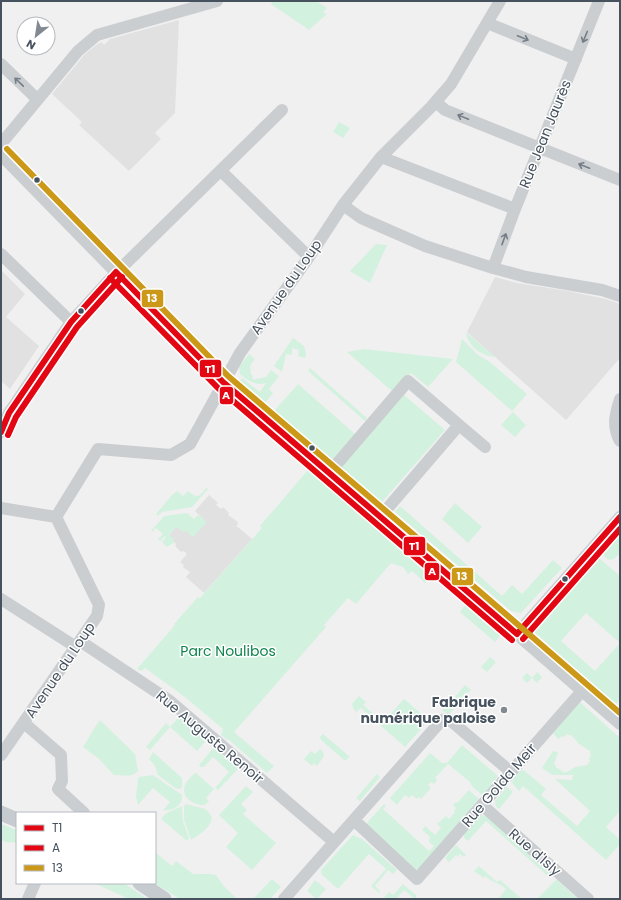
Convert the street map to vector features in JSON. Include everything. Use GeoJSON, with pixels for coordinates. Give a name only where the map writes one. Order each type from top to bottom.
{"type":"FeatureCollection","features":[{"type":"Feature","properties":{"kind":"main road"},"geometry":{"type":"LineString","coordinates":[[1,813],[16,820]]}},
{"type":"Feature","properties":{"kind":"main road"},"geometry":{"type":"LineString","coordinates":[[142,884],[164,899]]}},
{"type":"Feature","properties":{"kind":"street","name":"Avenue du Loup"},"geometry":{"type":"LineString","coordinates":[[1,755],[97,616],[99,605],[56,517],[98,449],[171,455],[190,444],[240,353],[309,257],[343,204],[381,157],[436,102],[451,84],[500,1]]}},
{"type":"Feature","properties":{"kind":"street","name":"Rue Jean Jaurès"},"geometry":{"type":"LineString","coordinates":[[493,268],[515,209],[599,1]]}},
{"type":"Feature","properties":{"kind":"street"},"geometry":{"type":"LineString","coordinates":[[1,144],[78,51],[98,36],[210,2]]}},
{"type":"Feature","properties":{"kind":"street"},"geometry":{"type":"LineString","coordinates":[[487,23],[576,59]]}},
{"type":"Feature","properties":{"kind":"street"},"geometry":{"type":"LineString","coordinates":[[1,64],[37,99]]}},
{"type":"Feature","properties":{"kind":"street"},"geometry":{"type":"LineString","coordinates":[[436,102],[445,110],[620,180]]}},
{"type":"Feature","properties":{"kind":"street"},"geometry":{"type":"LineString","coordinates":[[1,432],[9,413],[71,322],[116,272],[282,110]]}},
{"type":"Feature","properties":{"kind":"street"},"geometry":{"type":"LineString","coordinates":[[1,155],[223,382],[620,724]]}},
{"type":"Feature","properties":{"kind":"street"},"geometry":{"type":"LineString","coordinates":[[381,157],[515,209]]}},
{"type":"Feature","properties":{"kind":"street"},"geometry":{"type":"LineString","coordinates":[[221,171],[309,257]]}},
{"type":"Feature","properties":{"kind":"street"},"geometry":{"type":"LineString","coordinates":[[343,204],[361,218],[426,246],[526,277],[602,290],[620,296]]}},
{"type":"Feature","properties":{"kind":"street"},"geometry":{"type":"LineString","coordinates":[[1,254],[71,322]]}},
{"type":"Feature","properties":{"kind":"street"},"geometry":{"type":"LineString","coordinates":[[329,473],[408,381],[485,447]]}},
{"type":"Feature","properties":{"kind":"street"},"geometry":{"type":"LineString","coordinates":[[620,399],[615,413],[615,432],[620,441]]}},
{"type":"Feature","properties":{"kind":"street"},"geometry":{"type":"LineString","coordinates":[[380,517],[459,425]]}},
{"type":"Feature","properties":{"kind":"street"},"geometry":{"type":"LineString","coordinates":[[1,508],[56,517]]}},
{"type":"Feature","properties":{"kind":"street"},"geometry":{"type":"LineString","coordinates":[[517,634],[620,517]]}},
{"type":"Feature","properties":{"kind":"street","name":"Rue Auguste Renoir"},"geometry":{"type":"LineString","coordinates":[[1,599],[78,644],[170,701],[334,842]]}},
{"type":"Feature","properties":{"kind":"street","name":"Rue Golda Meir"},"geometry":{"type":"LineString","coordinates":[[354,820],[417,879],[582,691]]}},
{"type":"Feature","properties":{"kind":"street"},"geometry":{"type":"LineString","coordinates":[[284,899],[440,722],[448,719],[510,772]]}},
{"type":"Feature","properties":{"kind":"street"},"geometry":{"type":"LineString","coordinates":[[24,723],[61,755],[62,781],[58,789],[83,812]]}},
{"type":"Feature","properties":{"kind":"street","name":"Rue d'Isly"},"geometry":{"type":"LineString","coordinates":[[482,805],[588,899]]}},
{"type":"Feature","properties":{"kind":"street"},"geometry":{"type":"LineString","coordinates":[[28,899],[35,884]]}},
{"type":"Feature","properties":{"kind":"shaded area"},"geometry":{"type":"Polygon","coordinates":[[[179,20],[175,113],[155,133],[161,139],[129,171],[79,125],[82,122],[52,94],[85,54],[96,45],[102,42],[104,45],[110,39],[179,20]]]}},
{"type":"Feature","properties":{"kind":"shaded area"},"geometry":{"type":"Polygon","coordinates":[[[1,270],[25,294],[6,317],[39,346],[10,389],[1,381],[1,270]]]}},
{"type":"Feature","properties":{"kind":"shaded area"},"geometry":{"type":"Polygon","coordinates":[[[495,277],[517,283],[606,299],[620,304],[620,358],[566,420],[467,332],[495,277]]]}},
{"type":"Feature","properties":{"kind":"shaded area"},"geometry":{"type":"Polygon","coordinates":[[[209,495],[218,503],[216,505],[221,509],[223,507],[229,513],[228,515],[238,522],[236,527],[252,539],[204,593],[186,577],[190,572],[183,567],[184,565],[180,562],[187,554],[184,551],[181,552],[175,546],[176,544],[169,535],[176,527],[186,530],[193,536],[206,522],[195,511],[209,495]]]}},
{"type":"Feature","properties":{"kind":"green space"},"geometry":{"type":"Polygon","coordinates":[[[272,1],[316,1],[327,8],[323,12],[327,14],[309,30],[271,4],[272,1]]]}},
{"type":"Feature","properties":{"kind":"green space"},"geometry":{"type":"Polygon","coordinates":[[[339,122],[350,128],[343,138],[333,132],[339,122]]]}},
{"type":"Feature","properties":{"kind":"green space"},"geometry":{"type":"Polygon","coordinates":[[[376,244],[387,245],[370,283],[350,271],[376,244]]]}},
{"type":"Feature","properties":{"kind":"green space"},"geometry":{"type":"Polygon","coordinates":[[[466,332],[495,357],[485,355],[472,346],[466,332]]]}},
{"type":"Feature","properties":{"kind":"green space"},"geometry":{"type":"Polygon","coordinates":[[[293,338],[304,346],[306,353],[305,358],[298,356],[299,350],[292,348],[292,355],[286,354],[282,372],[274,366],[293,338]]]}},
{"type":"Feature","properties":{"kind":"green space"},"geometry":{"type":"Polygon","coordinates":[[[462,339],[478,355],[490,362],[527,394],[512,411],[456,362],[462,339]]]}},
{"type":"Feature","properties":{"kind":"green space"},"geometry":{"type":"Polygon","coordinates":[[[364,349],[453,359],[428,387],[411,373],[393,392],[347,352],[364,349]]]}},
{"type":"Feature","properties":{"kind":"green space"},"geometry":{"type":"Polygon","coordinates":[[[249,354],[255,359],[250,366],[251,374],[253,376],[252,378],[255,380],[257,378],[266,377],[271,370],[279,376],[269,389],[273,393],[265,403],[241,384],[240,381],[242,378],[260,392],[266,383],[259,384],[252,382],[240,374],[239,367],[249,354]]]}},
{"type":"Feature","properties":{"kind":"green space"},"geometry":{"type":"Polygon","coordinates":[[[310,368],[367,418],[365,421],[308,371],[310,368]]]}},
{"type":"Feature","properties":{"kind":"green space"},"geometry":{"type":"Polygon","coordinates":[[[298,384],[355,435],[332,460],[270,409],[269,406],[274,411],[298,384]]]}},
{"type":"Feature","properties":{"kind":"green space"},"geometry":{"type":"Polygon","coordinates":[[[403,394],[445,430],[381,503],[340,467],[403,394]]]}},
{"type":"Feature","properties":{"kind":"green space"},"geometry":{"type":"Polygon","coordinates":[[[513,412],[526,425],[515,437],[501,425],[513,412]]]}},
{"type":"Feature","properties":{"kind":"green space","name":"Parc Noulibos"},"geometry":{"type":"Polygon","coordinates":[[[308,470],[432,574],[425,583],[412,571],[408,574],[403,567],[391,563],[356,604],[348,598],[324,625],[326,627],[234,732],[274,766],[267,773],[228,739],[227,740],[221,735],[223,729],[185,697],[145,668],[141,671],[137,669],[175,625],[174,624],[198,597],[200,598],[262,528],[260,526],[308,470]]]}},
{"type":"Feature","properties":{"kind":"green space"},"geometry":{"type":"Polygon","coordinates":[[[206,488],[208,489],[192,507],[162,512],[158,516],[156,514],[177,491],[183,496],[188,491],[198,496],[206,488]]]}},
{"type":"Feature","properties":{"kind":"green space"},"geometry":{"type":"Polygon","coordinates":[[[455,503],[482,527],[468,543],[442,519],[455,503]]]}},
{"type":"Feature","properties":{"kind":"green space"},"geometry":{"type":"Polygon","coordinates":[[[400,506],[502,596],[512,585],[522,594],[553,560],[562,568],[521,613],[511,611],[395,512],[400,506]]]}},
{"type":"Feature","properties":{"kind":"green space"},"geometry":{"type":"Polygon","coordinates":[[[187,513],[194,519],[198,515],[207,522],[193,537],[186,531],[184,532],[176,527],[169,535],[175,542],[167,547],[162,542],[166,537],[165,536],[160,541],[158,539],[163,534],[156,528],[152,532],[151,531],[164,516],[187,513]]]}},
{"type":"Feature","properties":{"kind":"green space"},"geometry":{"type":"Polygon","coordinates":[[[620,534],[620,553],[614,559],[608,560],[603,553],[620,534]]]}},
{"type":"Feature","properties":{"kind":"green space"},"geometry":{"type":"Polygon","coordinates":[[[599,558],[620,576],[620,643],[620,700],[616,704],[534,632],[599,558]],[[586,613],[561,641],[595,671],[620,643],[586,613]]]}},
{"type":"Feature","properties":{"kind":"green space"},"geometry":{"type":"Polygon","coordinates":[[[467,603],[502,633],[495,642],[460,612],[467,603]]]}},
{"type":"Feature","properties":{"kind":"green space"},"geometry":{"type":"Polygon","coordinates":[[[490,657],[496,662],[487,672],[481,667],[490,657]]]}},
{"type":"Feature","properties":{"kind":"green space"},"geometry":{"type":"Polygon","coordinates":[[[537,672],[542,677],[537,683],[532,678],[537,672]]]}},
{"type":"Feature","properties":{"kind":"green space"},"geometry":{"type":"Polygon","coordinates":[[[527,673],[532,678],[527,683],[522,678],[527,673]]]}},
{"type":"Feature","properties":{"kind":"green space"},"geometry":{"type":"Polygon","coordinates":[[[465,685],[471,690],[468,693],[466,692],[460,702],[455,697],[465,685]]]}},
{"type":"Feature","properties":{"kind":"green space"},"geometry":{"type":"Polygon","coordinates":[[[359,696],[366,702],[363,705],[383,722],[404,699],[429,720],[405,747],[361,708],[356,712],[352,704],[359,696]]]}},
{"type":"Feature","properties":{"kind":"green space"},"geometry":{"type":"Polygon","coordinates":[[[452,699],[458,705],[448,715],[442,710],[452,699]]]}},
{"type":"Feature","properties":{"kind":"green space"},"geometry":{"type":"Polygon","coordinates":[[[578,703],[581,703],[620,738],[620,811],[606,827],[620,840],[620,844],[606,860],[523,786],[519,791],[512,783],[514,777],[520,770],[525,771],[546,789],[541,795],[577,826],[590,811],[555,779],[572,780],[573,775],[552,775],[542,768],[553,751],[558,752],[554,764],[556,765],[556,768],[561,770],[561,772],[563,771],[565,773],[575,767],[587,765],[590,761],[590,751],[579,744],[571,735],[566,734],[566,736],[561,736],[558,739],[553,733],[578,703]]]}},
{"type":"Feature","properties":{"kind":"green space"},"geometry":{"type":"Polygon","coordinates":[[[179,717],[206,741],[197,751],[170,727],[179,717]]]}},
{"type":"Feature","properties":{"kind":"green space"},"geometry":{"type":"Polygon","coordinates":[[[100,720],[135,754],[138,771],[133,775],[114,775],[99,759],[83,747],[100,720]]]}},
{"type":"Feature","properties":{"kind":"green space"},"geometry":{"type":"Polygon","coordinates":[[[166,723],[170,727],[150,750],[146,747],[166,723]]]}},
{"type":"Feature","properties":{"kind":"green space"},"geometry":{"type":"Polygon","coordinates":[[[323,734],[350,757],[347,758],[347,760],[344,760],[321,740],[320,737],[323,734]]]}},
{"type":"Feature","properties":{"kind":"green space"},"geometry":{"type":"Polygon","coordinates":[[[462,745],[498,776],[483,796],[472,786],[470,782],[448,764],[435,778],[437,780],[434,784],[431,782],[428,785],[431,788],[421,799],[419,797],[417,799],[412,795],[409,798],[405,795],[397,805],[390,798],[430,753],[442,763],[447,763],[462,745]]]}},
{"type":"Feature","properties":{"kind":"green space"},"geometry":{"type":"Polygon","coordinates":[[[214,747],[238,769],[218,790],[215,788],[229,772],[213,757],[204,767],[200,767],[199,765],[214,747]]]}},
{"type":"Feature","properties":{"kind":"green space"},"geometry":{"type":"Polygon","coordinates":[[[320,749],[324,756],[317,766],[314,763],[312,766],[304,759],[311,751],[315,754],[320,749]]]}},
{"type":"Feature","properties":{"kind":"green space"},"geometry":{"type":"Polygon","coordinates":[[[153,752],[182,778],[182,787],[180,789],[175,788],[158,775],[155,766],[149,759],[153,752]]]}},
{"type":"Feature","properties":{"kind":"green space"},"geometry":{"type":"Polygon","coordinates":[[[195,773],[198,773],[197,774],[214,789],[206,798],[209,801],[205,805],[193,803],[186,797],[185,794],[184,790],[186,783],[195,773]]]}},
{"type":"Feature","properties":{"kind":"green space"},"geometry":{"type":"Polygon","coordinates":[[[377,774],[380,777],[360,801],[356,798],[377,774]]]}},
{"type":"Feature","properties":{"kind":"green space"},"geometry":{"type":"Polygon","coordinates":[[[153,775],[182,795],[181,802],[177,807],[170,810],[163,810],[170,802],[153,788],[138,805],[136,797],[139,777],[153,775]]]}},
{"type":"Feature","properties":{"kind":"green space"},"geometry":{"type":"Polygon","coordinates":[[[246,786],[253,792],[241,804],[247,810],[243,814],[276,843],[252,870],[226,847],[238,833],[219,815],[246,786]]]}},
{"type":"Feature","properties":{"kind":"green space"},"geometry":{"type":"Polygon","coordinates":[[[507,787],[513,792],[499,809],[496,807],[495,801],[507,787]]]}},
{"type":"Feature","properties":{"kind":"green space"},"geometry":{"type":"Polygon","coordinates":[[[469,790],[479,799],[419,869],[414,870],[365,825],[384,804],[386,806],[383,809],[429,851],[434,846],[429,842],[430,837],[422,830],[425,826],[435,835],[441,828],[437,824],[446,816],[449,819],[455,812],[454,811],[456,808],[453,805],[456,802],[457,803],[469,790]]]}},
{"type":"Feature","properties":{"kind":"green space"},"geometry":{"type":"Polygon","coordinates":[[[186,804],[206,809],[212,817],[210,824],[191,840],[184,820],[184,806],[186,804]]]}},
{"type":"Feature","properties":{"kind":"green space"},"geometry":{"type":"Polygon","coordinates":[[[182,806],[183,821],[189,838],[187,841],[161,819],[165,814],[182,806]]]}},
{"type":"Feature","properties":{"kind":"green space"},"geometry":{"type":"Polygon","coordinates":[[[480,815],[486,816],[490,819],[551,875],[549,877],[486,821],[468,841],[464,838],[464,833],[480,815]]]}},
{"type":"Feature","properties":{"kind":"green space"},"geometry":{"type":"Polygon","coordinates":[[[1,824],[16,830],[16,843],[9,843],[1,840],[1,824]]]}},
{"type":"Feature","properties":{"kind":"green space"},"geometry":{"type":"Polygon","coordinates":[[[353,835],[362,839],[397,870],[393,874],[388,870],[375,886],[380,891],[379,893],[371,886],[386,869],[369,854],[338,889],[322,875],[321,870],[353,835]]]}},
{"type":"Feature","properties":{"kind":"green space"},"geometry":{"type":"Polygon","coordinates":[[[456,845],[466,855],[464,857],[460,854],[458,857],[456,855],[449,862],[445,858],[456,845]]]}},
{"type":"Feature","properties":{"kind":"green space"},"geometry":{"type":"Polygon","coordinates":[[[156,853],[172,866],[176,861],[193,874],[216,875],[223,885],[237,899],[180,899],[156,884],[156,853]]]}},
{"type":"Feature","properties":{"kind":"green space"},"geometry":{"type":"Polygon","coordinates":[[[479,866],[497,882],[500,880],[522,899],[498,899],[506,889],[474,871],[479,866]]]}},
{"type":"Feature","properties":{"kind":"green space"},"geometry":{"type":"Polygon","coordinates":[[[272,879],[281,887],[270,899],[253,899],[272,879]]]}},
{"type":"Feature","properties":{"kind":"green space"},"geometry":{"type":"Polygon","coordinates":[[[315,880],[326,889],[317,899],[307,891],[315,880]]]}},
{"type":"Feature","properties":{"kind":"green space"},"geometry":{"type":"Polygon","coordinates":[[[557,880],[578,899],[537,899],[557,880]]]}},
{"type":"Feature","properties":{"kind":"green space"},"geometry":{"type":"Polygon","coordinates":[[[96,884],[125,884],[147,899],[129,899],[96,884]]]}},
{"type":"Feature","properties":{"kind":"green space"},"geometry":{"type":"Polygon","coordinates":[[[403,884],[417,896],[415,899],[404,890],[396,899],[386,899],[384,897],[389,892],[393,895],[403,884]]]}},
{"type":"Feature","properties":{"kind":"transit line","name":"13"},"geometry":{"type":"LineString","coordinates":[[7,149],[228,376],[620,713]]}},
{"type":"Feature","properties":{"kind":"transit line","name":"T1"},"geometry":{"type":"LineString","coordinates":[[116,272],[223,382],[517,634]]}},
{"type":"Feature","properties":{"kind":"transit line","name":"T1"},"geometry":{"type":"LineString","coordinates":[[1,432],[9,413],[71,322],[116,272]]}},
{"type":"Feature","properties":{"kind":"transit line","name":"A"},"geometry":{"type":"LineString","coordinates":[[8,435],[16,417],[77,327],[122,277]]}},
{"type":"Feature","properties":{"kind":"transit line","name":"A"},"geometry":{"type":"LineString","coordinates":[[110,278],[218,388],[512,640]]}},
{"type":"Feature","properties":{"kind":"transit line","name":"T1"},"geometry":{"type":"LineString","coordinates":[[517,634],[620,517]]}},
{"type":"Feature","properties":{"kind":"transit line","name":"A"},"geometry":{"type":"LineString","coordinates":[[523,639],[620,529]]}},
{"type":"Feature","properties":{"kind":"place","name":"Fabrique numérique paloise"},"geometry":{"type":"Point","coordinates":[504,710]}}]}
